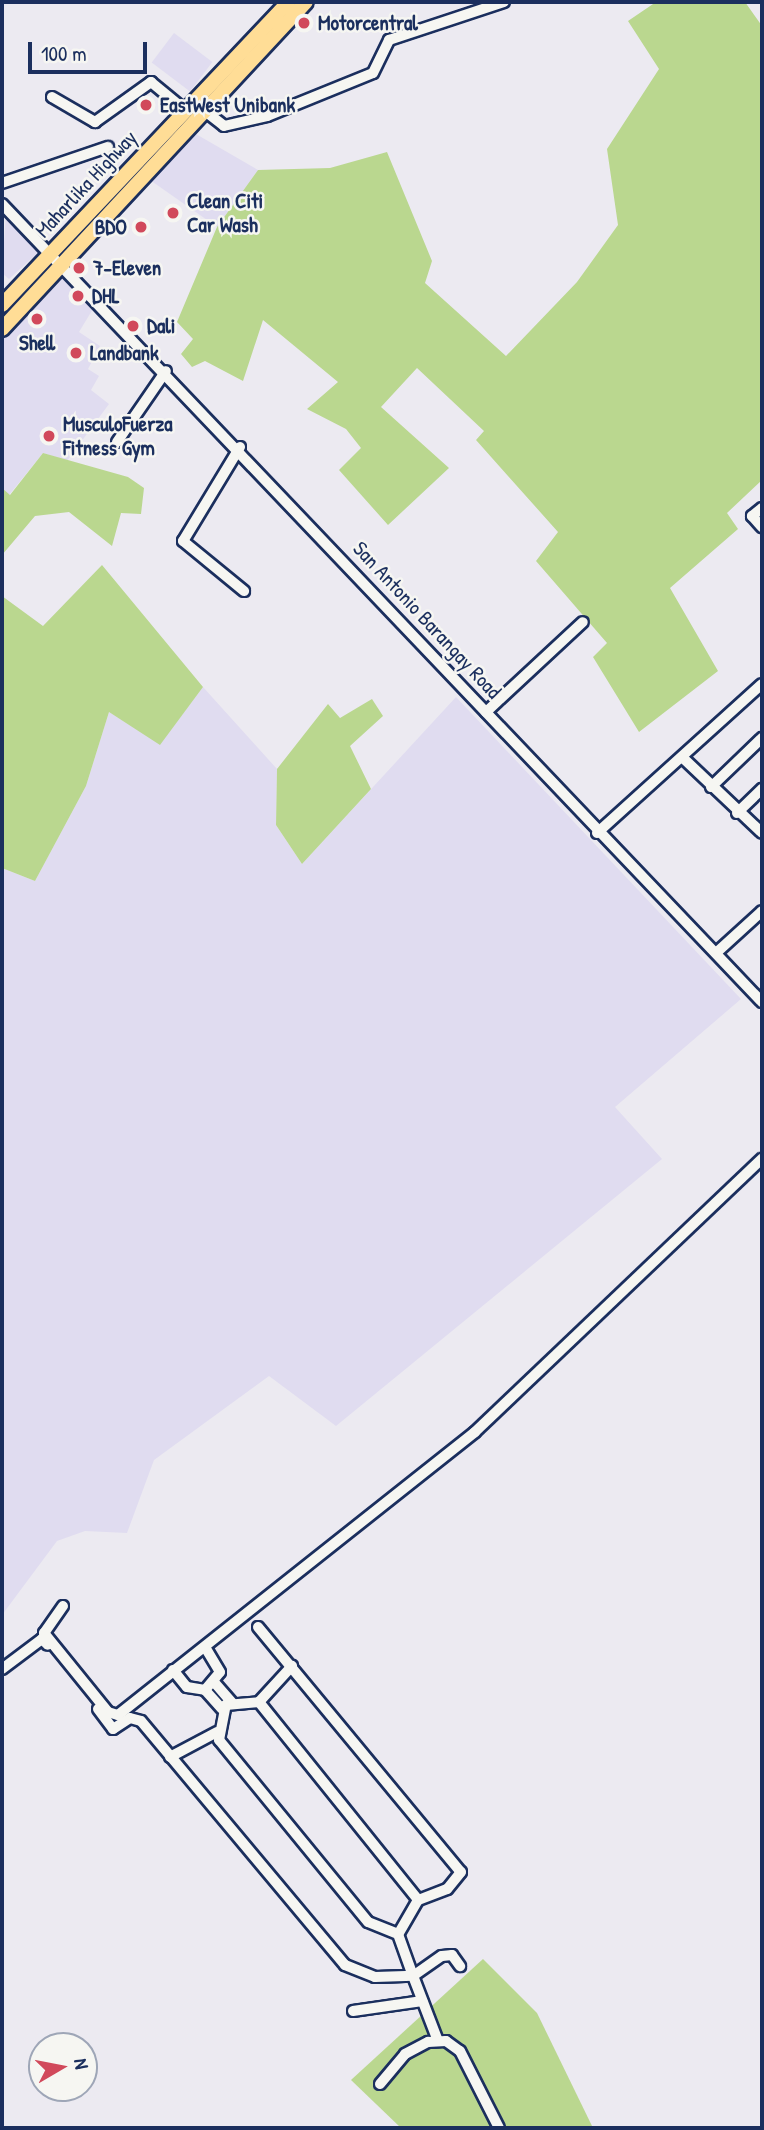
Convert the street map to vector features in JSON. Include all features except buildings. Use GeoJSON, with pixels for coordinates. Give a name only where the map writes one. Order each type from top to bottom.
{"type":"FeatureCollection","features":[{"type":"Feature","properties":{"kind":"highway","name":"Maharlika Highway"},"geometry":{"type":"LineString","coordinates":[[2,305],[289,2]]}},
{"type":"Feature","properties":{"kind":"highway","name":"Maharlika Highway"},"geometry":{"type":"LineString","coordinates":[[2,329],[306,2]]}},
{"type":"Feature","properties":{"kind":"street"},"geometry":{"type":"LineString","coordinates":[[205,111],[224,126],[267,116],[373,73],[386,42],[503,2]]}},
{"type":"Feature","properties":{"kind":"street"},"geometry":{"type":"LineString","coordinates":[[52,97],[95,122],[151,82],[186,111]]}},
{"type":"Feature","properties":{"kind":"street"},"geometry":{"type":"LineString","coordinates":[[2,183],[108,147]]}},
{"type":"Feature","properties":{"kind":"street","name":"San Antonio Barangay Road"},"geometry":{"type":"LineString","coordinates":[[2,204],[240,447],[597,834],[762,1002]]}},
{"type":"Feature","properties":{"kind":"street"},"geometry":{"type":"LineString","coordinates":[[117,442],[166,371]]}},
{"type":"Feature","properties":{"kind":"street"},"geometry":{"type":"LineString","coordinates":[[240,447],[183,541],[244,591]]}},
{"type":"Feature","properties":{"kind":"street"},"geometry":{"type":"LineString","coordinates":[[762,508],[752,516],[762,527]]}},
{"type":"Feature","properties":{"kind":"street"},"geometry":{"type":"LineString","coordinates":[[486,712],[583,622]]}},
{"type":"Feature","properties":{"kind":"street"},"geometry":{"type":"LineString","coordinates":[[597,834],[762,684]]}},
{"type":"Feature","properties":{"kind":"street"},"geometry":{"type":"LineString","coordinates":[[711,786],[762,737]]}},
{"type":"Feature","properties":{"kind":"street"},"geometry":{"type":"LineString","coordinates":[[682,757],[737,813],[762,833]]}},
{"type":"Feature","properties":{"kind":"street"},"geometry":{"type":"LineString","coordinates":[[737,813],[762,789]]}},
{"type":"Feature","properties":{"kind":"street"},"geometry":{"type":"LineString","coordinates":[[716,953],[762,911]]}},
{"type":"Feature","properties":{"kind":"street"},"geometry":{"type":"LineString","coordinates":[[63,1606],[44,1633],[108,1712],[118,1715],[475,1432],[762,1159]]}},
{"type":"Feature","properties":{"kind":"street"},"geometry":{"type":"LineString","coordinates":[[258,1628],[454,1859],[461,1872],[447,1889],[418,1900],[398,1934]]}},
{"type":"Feature","properties":{"kind":"street"},"geometry":{"type":"LineString","coordinates":[[2,1669],[42,1639],[113,1729],[130,1718],[141,1721],[345,1965],[375,1977],[414,1976],[442,1956],[452,1955],[460,1966]]}},
{"type":"Feature","properties":{"kind":"street"},"geometry":{"type":"LineString","coordinates":[[205,1647],[218,1663],[214,1682],[205,1690]]}},
{"type":"Feature","properties":{"kind":"street"},"geometry":{"type":"LineString","coordinates":[[217,1732],[222,1709],[232,1703],[259,1702],[292,1666]]}},
{"type":"Feature","properties":{"kind":"street"},"geometry":{"type":"LineString","coordinates":[[173,1670],[187,1687],[205,1690],[222,1709]]}},
{"type":"Feature","properties":{"kind":"street"},"geometry":{"type":"LineString","coordinates":[[214,1682],[232,1703]]}},
{"type":"Feature","properties":{"kind":"street"},"geometry":{"type":"LineString","coordinates":[[259,1702],[418,1900]]}},
{"type":"Feature","properties":{"kind":"street"},"geometry":{"type":"LineString","coordinates":[[170,1756],[217,1732]]}},
{"type":"Feature","properties":{"kind":"street"},"geometry":{"type":"LineString","coordinates":[[217,1732],[368,1922],[398,1934],[438,2042]]}},
{"type":"Feature","properties":{"kind":"street"},"geometry":{"type":"LineString","coordinates":[[353,2011],[422,2001]]}},
{"type":"Feature","properties":{"kind":"street"},"geometry":{"type":"LineString","coordinates":[[380,2084],[405,2054],[438,2042],[460,2051],[499,2128]]}},
{"type":"Feature","properties":{"kind":"shaded area"},"geometry":{"type":"Polygon","coordinates":[[[174,33],[212,62],[190,91],[152,63],[174,33]]]}},
{"type":"Feature","properties":{"kind":"shaded area"},"geometry":{"type":"Polygon","coordinates":[[[189,130],[258,170],[217,227],[150,180],[189,130]]]}},
{"type":"Feature","properties":{"kind":"shaded area"},"geometry":{"type":"Polygon","coordinates":[[[6,213],[41,250],[9,279],[2,273],[6,213]]]}},
{"type":"Feature","properties":{"kind":"shaded area"},"geometry":{"type":"Polygon","coordinates":[[[64,273],[96,304],[79,332],[100,346],[88,369],[99,376],[91,390],[109,404],[67,461],[43,453],[9,495],[2,488],[2,338],[64,273]]]}},
{"type":"Feature","properties":{"kind":"shaded area"},"geometry":{"type":"Polygon","coordinates":[[[203,687],[277,769],[276,825],[302,864],[456,697],[741,999],[615,1107],[662,1159],[336,1426],[269,1376],[154,1460],[127,1533],[85,1531],[57,1541],[2,1615],[2,868],[35,881],[86,786],[109,712],[160,744],[203,687]]]}},
{"type":"Feature","properties":{"kind":"green space"},"geometry":{"type":"Polygon","coordinates":[[[656,2],[745,2],[762,26],[762,480],[727,513],[738,529],[670,588],[718,671],[639,732],[593,657],[607,643],[536,561],[558,532],[476,440],[484,431],[417,368],[381,407],[449,468],[388,525],[339,470],[361,448],[346,429],[307,409],[338,382],[263,320],[243,381],[205,361],[192,367],[181,354],[193,339],[177,322],[217,227],[258,170],[330,168],[387,152],[432,261],[425,283],[506,356],[577,282],[618,225],[607,149],[659,69],[628,21],[656,2]]]}},
{"type":"Feature","properties":{"kind":"green space"},"geometry":{"type":"Polygon","coordinates":[[[43,453],[128,477],[144,488],[141,514],[121,513],[112,546],[69,512],[35,516],[2,555],[2,488],[10,495],[43,453]]]}},
{"type":"Feature","properties":{"kind":"green space"},"geometry":{"type":"Polygon","coordinates":[[[102,565],[203,687],[160,745],[109,712],[86,786],[35,881],[2,868],[2,596],[43,626],[102,565]]]}},
{"type":"Feature","properties":{"kind":"green space"},"geometry":{"type":"Polygon","coordinates":[[[372,699],[383,716],[350,746],[371,789],[302,864],[276,825],[277,769],[328,704],[340,718],[372,699]]]}},
{"type":"Feature","properties":{"kind":"green space"},"geometry":{"type":"Polygon","coordinates":[[[483,1959],[537,2013],[593,2128],[401,2128],[351,2080],[483,1959]]]}},
{"type":"Feature","properties":{"kind":"place","name":"Motorcentral"},"geometry":{"type":"Point","coordinates":[304,23]}},
{"type":"Feature","properties":{"kind":"place","name":"EastWest Unibank"},"geometry":{"type":"Point","coordinates":[146,105]}},
{"type":"Feature","properties":{"kind":"place","name":"Clean Citi Car Wash"},"geometry":{"type":"Point","coordinates":[173,213]}},
{"type":"Feature","properties":{"kind":"place","name":"BDO"},"geometry":{"type":"Point","coordinates":[141,227]}},
{"type":"Feature","properties":{"kind":"place","name":"7-Eleven"},"geometry":{"type":"Point","coordinates":[79,268]}},
{"type":"Feature","properties":{"kind":"place","name":"DHL"},"geometry":{"type":"Point","coordinates":[78,296]}},
{"type":"Feature","properties":{"kind":"place","name":"Shell"},"geometry":{"type":"Point","coordinates":[37,319]}},
{"type":"Feature","properties":{"kind":"place","name":"Dali"},"geometry":{"type":"Point","coordinates":[133,326]}},
{"type":"Feature","properties":{"kind":"place","name":"Landbank"},"geometry":{"type":"Point","coordinates":[76,353]}},
{"type":"Feature","properties":{"kind":"place","name":"MusculoFuerza Fitness Gym"},"geometry":{"type":"Point","coordinates":[49,436]}}]}
